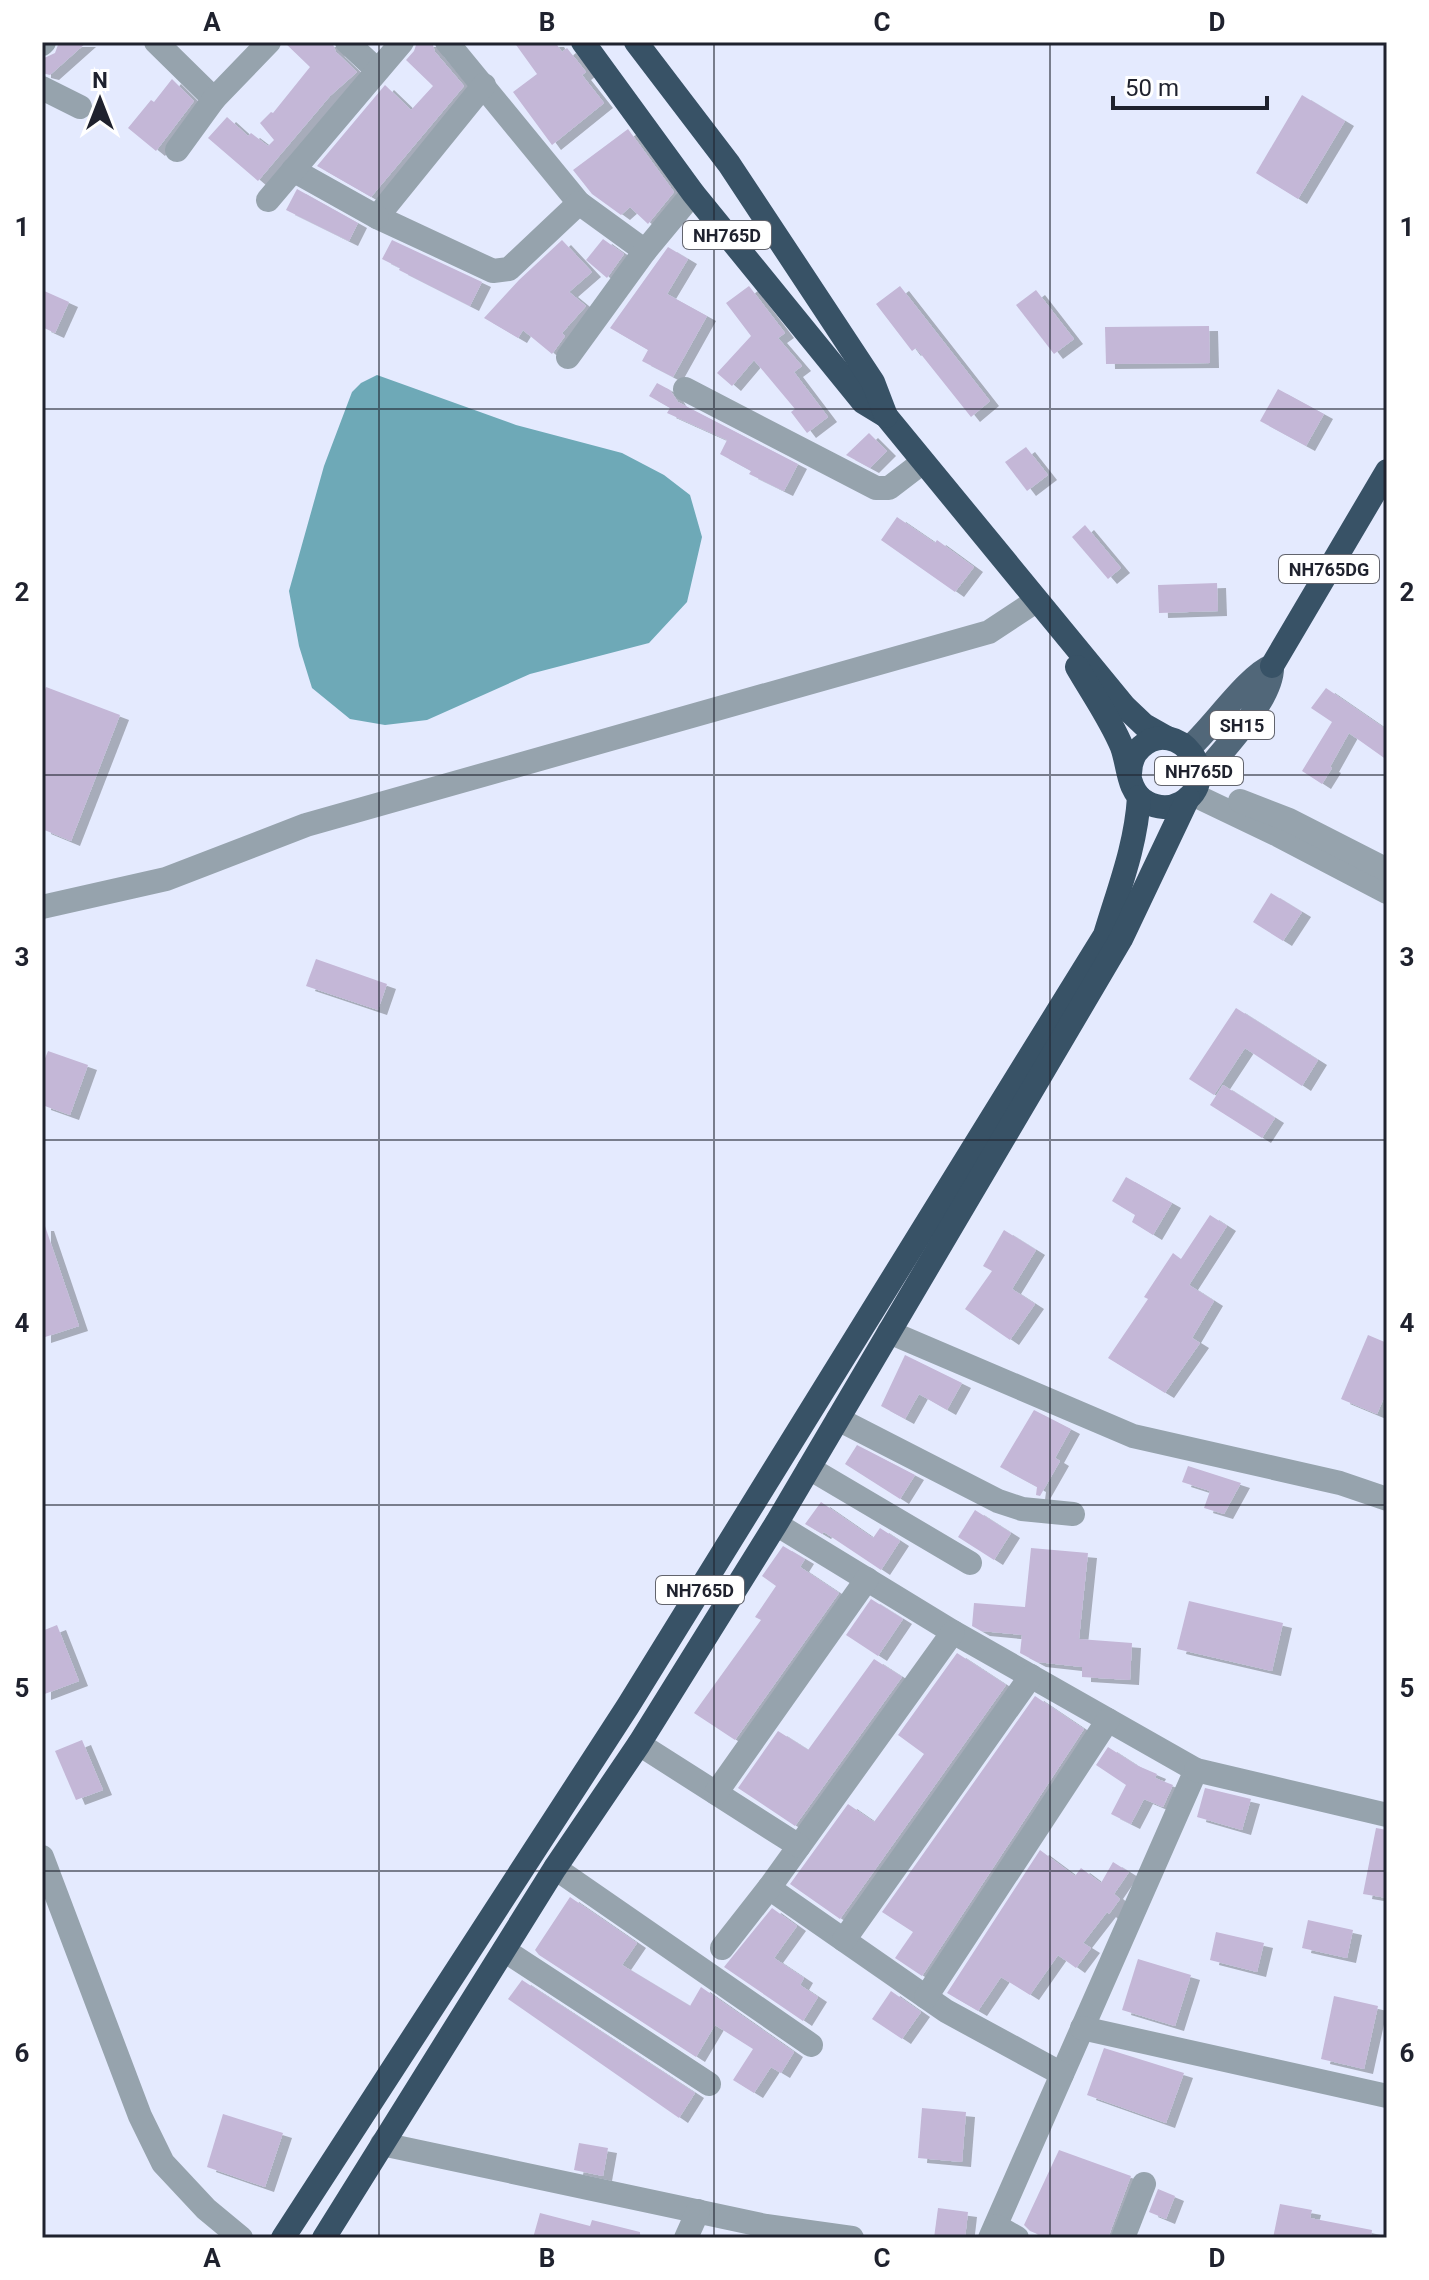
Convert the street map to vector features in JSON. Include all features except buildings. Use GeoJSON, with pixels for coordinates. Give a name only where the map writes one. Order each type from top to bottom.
{"type":"FeatureCollection","features":[{"type":"Feature","properties":{"kind":"highway","name":"NH765D"},"geometry":{"type":"LineString","coordinates":[[583,42],[693,193],[863,402],[886,416]]}},
{"type":"Feature","properties":{"kind":"highway","name":"NH765D"},"geometry":{"type":"LineString","coordinates":[[324,2238],[555,1868],[639,1744],[776,1524],[1121,939],[1194,789],[1195,757],[1189,748],[1144,725],[1125,707],[886,416],[873,382],[729,164],[636,42]]}},
{"type":"Feature","properties":{"kind":"highway","name":"NH765DG"},"geometry":{"type":"LineString","coordinates":[[1272,666],[1387,471]]}},
{"type":"Feature","properties":{"kind":"highway","name":"NH765D"},"geometry":{"type":"LineString","coordinates":[[1043,609],[1122,747],[1132,786],[1139,797],[1148,803],[1169,807],[1194,789]]}},
{"type":"Feature","properties":{"kind":"highway","name":"NH765D"},"geometry":{"type":"LineString","coordinates":[[1130,774],[1131,761],[1138,750],[1148,742],[1167,738]]}},
{"type":"Feature","properties":{"kind":"highway","name":"NH765D"},"geometry":{"type":"LineString","coordinates":[[283,2238],[636,1693],[1105,935],[1133,849],[1139,797]]}},
{"type":"Feature","properties":{"kind":"main road"},"geometry":{"type":"LineString","coordinates":[[1189,748],[1208,732],[1255,675],[1272,666]]}},
{"type":"Feature","properties":{"kind":"main road","name":"SH15"},"geometry":{"type":"LineString","coordinates":[[1194,789],[1267,690],[1272,666]]}},
{"type":"Feature","properties":{"kind":"street"},"geometry":{"type":"LineString","coordinates":[[156,42],[214,99]]}},
{"type":"Feature","properties":{"kind":"street"},"geometry":{"type":"LineString","coordinates":[[177,150],[214,99],[269,42]]}},
{"type":"Feature","properties":{"kind":"street"},"geometry":{"type":"LineString","coordinates":[[347,42],[377,70]]}},
{"type":"Feature","properties":{"kind":"street"},"geometry":{"type":"LineString","coordinates":[[268,200],[402,42]]}},
{"type":"Feature","properties":{"kind":"street"},"geometry":{"type":"LineString","coordinates":[[447,42],[579,203],[645,251]]}},
{"type":"Feature","properties":{"kind":"street"},"geometry":{"type":"LineString","coordinates":[[377,217],[484,85]]}},
{"type":"Feature","properties":{"kind":"street"},"geometry":{"type":"LineString","coordinates":[[42,88],[80,107]]}},
{"type":"Feature","properties":{"kind":"street"},"geometry":{"type":"LineString","coordinates":[[293,170],[377,217],[493,271],[509,269],[579,203]]}},
{"type":"Feature","properties":{"kind":"street"},"geometry":{"type":"LineString","coordinates":[[568,357],[645,251],[693,193]]}},
{"type":"Feature","properties":{"kind":"street"},"geometry":{"type":"LineString","coordinates":[[685,389],[876,488],[889,488],[923,462]]}},
{"type":"Feature","properties":{"kind":"street"},"geometry":{"type":"LineString","coordinates":[[42,907],[166,879],[306,825],[989,632],[1043,609]]}},
{"type":"Feature","properties":{"kind":"street"},"geometry":{"type":"LineString","coordinates":[[1194,789],[1289,820],[1387,870]]}},
{"type":"Feature","properties":{"kind":"street"},"geometry":{"type":"LineString","coordinates":[[1194,789],[1387,892]]}},
{"type":"Feature","properties":{"kind":"street"},"geometry":{"type":"LineString","coordinates":[[889,1332],[1133,1436],[1340,1483],[1387,1499]]}},
{"type":"Feature","properties":{"kind":"street"},"geometry":{"type":"LineString","coordinates":[[838,1419],[998,1501],[1022,1509],[1073,1514]]}},
{"type":"Feature","properties":{"kind":"street"},"geometry":{"type":"LineString","coordinates":[[809,1468],[970,1563]]}},
{"type":"Feature","properties":{"kind":"street"},"geometry":{"type":"LineString","coordinates":[[776,1524],[953,1632],[1196,1770],[1387,1815]]}},
{"type":"Feature","properties":{"kind":"street"},"geometry":{"type":"LineString","coordinates":[[716,1793],[867,1579]]}},
{"type":"Feature","properties":{"kind":"street"},"geometry":{"type":"LineString","coordinates":[[722,1948],[769,1888],[953,1632]]}},
{"type":"Feature","properties":{"kind":"street"},"geometry":{"type":"LineString","coordinates":[[844,1940],[1031,1676]]}},
{"type":"Feature","properties":{"kind":"street"},"geometry":{"type":"LineString","coordinates":[[926,1997],[1108,1720]]}},
{"type":"Feature","properties":{"kind":"street"},"geometry":{"type":"LineString","coordinates":[[639,1744],[799,1846]]}},
{"type":"Feature","properties":{"kind":"street"},"geometry":{"type":"LineString","coordinates":[[1001,2234],[1062,2074],[1196,1770]]}},
{"type":"Feature","properties":{"kind":"street"},"geometry":{"type":"LineString","coordinates":[[42,1857],[140,2116],[163,2163],[206,2209],[241,2238]]}},
{"type":"Feature","properties":{"kind":"street"},"geometry":{"type":"LineString","coordinates":[[555,1868],[811,2045]]}},
{"type":"Feature","properties":{"kind":"street"},"geometry":{"type":"LineString","coordinates":[[769,1888],[946,2011],[1062,2074]]}},
{"type":"Feature","properties":{"kind":"street"},"geometry":{"type":"LineString","coordinates":[[504,1950],[709,2084]]}},
{"type":"Feature","properties":{"kind":"street"},"geometry":{"type":"LineString","coordinates":[[1082,2028],[1385,2087]]}},
{"type":"Feature","properties":{"kind":"street"},"geometry":{"type":"LineString","coordinates":[[382,2144],[766,2226],[840,2237]]}},
{"type":"Feature","properties":{"kind":"street"},"geometry":{"type":"LineString","coordinates":[[1123,2238],[1144,2184]]}},
{"type":"Feature","properties":{"kind":"street"},"geometry":{"type":"LineString","coordinates":[[686,2238],[698,2211]]}},
{"type":"Feature","properties":{"kind":"water"},"geometry":{"type":"Polygon","coordinates":[[[377,375],[516,425],[622,453],[664,475],[690,495],[702,537],[687,602],[649,643],[530,674],[427,720],[385,725],[350,719],[312,688],[299,646],[289,591],[324,466],[352,392],[377,375]]]}}]}
